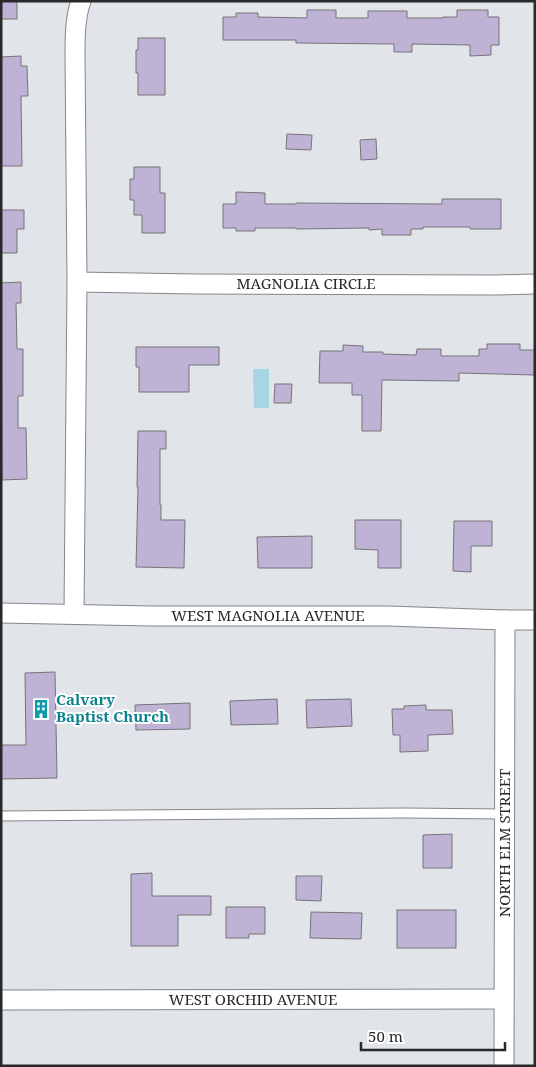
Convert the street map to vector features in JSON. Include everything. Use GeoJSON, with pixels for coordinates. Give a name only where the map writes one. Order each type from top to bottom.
{"type":"FeatureCollection","features":[{"type":"Feature","properties":{"kind":"street"},"geometry":{"type":"LineString","coordinates":[[74,614],[77,282],[75,32],[81,1]]}},
{"type":"Feature","properties":{"kind":"street","name":"MAGNOLIA CIRCLE"},"geometry":{"type":"LineString","coordinates":[[77,282],[535,284]]}},
{"type":"Feature","properties":{"kind":"street","name":"WEST MAGNOLIA AVENUE"},"geometry":{"type":"LineString","coordinates":[[1,613],[151,616],[388,616],[535,620]]}},
{"type":"Feature","properties":{"kind":"street","name":"NORTH ELM STREET"},"geometry":{"type":"LineString","coordinates":[[504,1066],[506,620]]}},
{"type":"Feature","properties":{"kind":"street","name":"WEST ORCHID AVENUE"},"geometry":{"type":"LineString","coordinates":[[1,1000],[504,1000]]}},
{"type":"Feature","properties":{"kind":"lane"},"geometry":{"type":"LineString","coordinates":[[1,816],[505,814]]}},
{"type":"Feature","properties":{"kind":"water"},"geometry":{"type":"Polygon","coordinates":[[[253,369],[269,369],[269,408],[254,408],[253,369]]]}},
{"type":"Feature","properties":{"kind":"building"},"geometry":{"type":"Polygon","coordinates":[[[1,1],[17,1],[17,19],[1,19],[1,1]]]}},
{"type":"Feature","properties":{"kind":"building"},"geometry":{"type":"Polygon","coordinates":[[[307,10],[336,10],[336,18],[368,18],[368,11],[407,11],[407,18],[443,18],[457,17],[457,10],[488,10],[488,17],[499,17],[499,45],[491,45],[491,55],[470,56],[470,45],[412,44],[412,52],[394,52],[394,44],[296,43],[296,40],[223,40],[223,17],[236,17],[236,13],[258,13],[258,17],[307,18],[307,10]]]}},
{"type":"Feature","properties":{"kind":"building"},"geometry":{"type":"Polygon","coordinates":[[[138,38],[165,38],[165,95],[138,95],[136,50],[138,50],[138,38]]]}},
{"type":"Feature","properties":{"kind":"building"},"geometry":{"type":"Polygon","coordinates":[[[21,56],[21,66],[27,66],[28,96],[21,96],[22,166],[1,166],[1,57],[21,56]]]}},
{"type":"Feature","properties":{"kind":"building"},"geometry":{"type":"Polygon","coordinates":[[[287,134],[312,135],[311,150],[286,149],[287,134]]]}},
{"type":"Feature","properties":{"kind":"building"},"geometry":{"type":"Polygon","coordinates":[[[376,139],[377,159],[361,160],[360,140],[376,139]]]}},
{"type":"Feature","properties":{"kind":"building"},"geometry":{"type":"Polygon","coordinates":[[[134,167],[160,167],[160,193],[165,193],[165,233],[142,233],[142,215],[134,215],[134,200],[130,200],[130,179],[134,179],[134,167]]]}},
{"type":"Feature","properties":{"kind":"building"},"geometry":{"type":"Polygon","coordinates":[[[236,192],[265,193],[265,204],[442,204],[442,199],[501,199],[501,229],[423,227],[423,229],[411,229],[411,235],[382,235],[382,229],[369,230],[369,228],[255,228],[255,231],[236,231],[236,228],[223,228],[223,204],[236,204],[236,192]]]}},
{"type":"Feature","properties":{"kind":"building"},"geometry":{"type":"Polygon","coordinates":[[[1,210],[24,210],[24,229],[17,229],[17,253],[1,253],[1,210]]]}},
{"type":"Feature","properties":{"kind":"building"},"geometry":{"type":"Polygon","coordinates":[[[21,282],[21,303],[16,303],[17,349],[23,349],[23,396],[18,396],[18,428],[26,428],[27,479],[2,480],[1,283],[21,282]]]}},
{"type":"Feature","properties":{"kind":"building"},"geometry":{"type":"Polygon","coordinates":[[[487,344],[520,344],[520,350],[535,350],[534,375],[459,373],[459,381],[382,380],[381,431],[362,431],[362,395],[352,395],[352,383],[319,383],[320,351],[343,351],[343,345],[363,346],[363,352],[383,352],[383,354],[416,355],[417,349],[441,349],[441,356],[479,356],[479,349],[487,349],[487,344]]]}},
{"type":"Feature","properties":{"kind":"building"},"geometry":{"type":"Polygon","coordinates":[[[136,347],[219,347],[219,365],[189,365],[189,392],[139,392],[139,367],[136,367],[136,347]]]}},
{"type":"Feature","properties":{"kind":"building"},"geometry":{"type":"Polygon","coordinates":[[[275,384],[292,384],[291,403],[274,403],[275,384]]]}},
{"type":"Feature","properties":{"kind":"building"},"geometry":{"type":"Polygon","coordinates":[[[138,431],[166,431],[166,449],[160,449],[161,520],[185,520],[184,568],[136,567],[138,431]]]}},
{"type":"Feature","properties":{"kind":"building"},"geometry":{"type":"Polygon","coordinates":[[[355,520],[401,520],[401,568],[378,568],[378,550],[355,549],[355,520]]]}},
{"type":"Feature","properties":{"kind":"building"},"geometry":{"type":"Polygon","coordinates":[[[454,521],[492,521],[492,546],[471,546],[471,572],[453,571],[454,521]]]}},
{"type":"Feature","properties":{"kind":"building"},"geometry":{"type":"Polygon","coordinates":[[[312,536],[312,568],[258,568],[257,537],[312,536]]]}},
{"type":"Feature","properties":{"kind":"building","name":"Calvary Baptist Church"},"geometry":{"type":"Polygon","coordinates":[[[55,672],[57,778],[1,779],[1,745],[26,745],[25,673],[55,672]]]}},
{"type":"Feature","properties":{"kind":"building"},"geometry":{"type":"Polygon","coordinates":[[[277,699],[278,724],[231,725],[230,701],[277,699]]]}},
{"type":"Feature","properties":{"kind":"building"},"geometry":{"type":"Polygon","coordinates":[[[351,699],[352,726],[307,728],[306,700],[351,699]]]}},
{"type":"Feature","properties":{"kind":"building"},"geometry":{"type":"Polygon","coordinates":[[[190,703],[190,729],[136,730],[135,705],[190,703]]]}},
{"type":"Feature","properties":{"kind":"building"},"geometry":{"type":"Polygon","coordinates":[[[426,705],[426,710],[452,710],[453,734],[428,735],[428,751],[400,752],[400,735],[393,735],[392,709],[404,709],[404,706],[426,705]]]}},
{"type":"Feature","properties":{"kind":"building"},"geometry":{"type":"Polygon","coordinates":[[[452,834],[452,868],[423,868],[423,835],[452,834]]]}},
{"type":"Feature","properties":{"kind":"building"},"geometry":{"type":"Polygon","coordinates":[[[152,873],[152,896],[211,896],[211,915],[178,915],[178,946],[131,946],[131,874],[152,873]]]}},
{"type":"Feature","properties":{"kind":"building"},"geometry":{"type":"Polygon","coordinates":[[[296,876],[322,876],[321,901],[296,900],[296,876]]]}},
{"type":"Feature","properties":{"kind":"building"},"geometry":{"type":"Polygon","coordinates":[[[226,907],[265,907],[265,934],[249,934],[249,938],[226,938],[226,907]]]}},
{"type":"Feature","properties":{"kind":"building"},"geometry":{"type":"Polygon","coordinates":[[[397,910],[456,910],[456,948],[397,948],[397,910]]]}},
{"type":"Feature","properties":{"kind":"building"},"geometry":{"type":"Polygon","coordinates":[[[311,912],[362,913],[361,939],[310,938],[311,912]]]}},
{"type":"Feature","properties":{"kind":"place","name":"Calvary Baptist Church"},"geometry":{"type":"Point","coordinates":[41,709]}}]}
